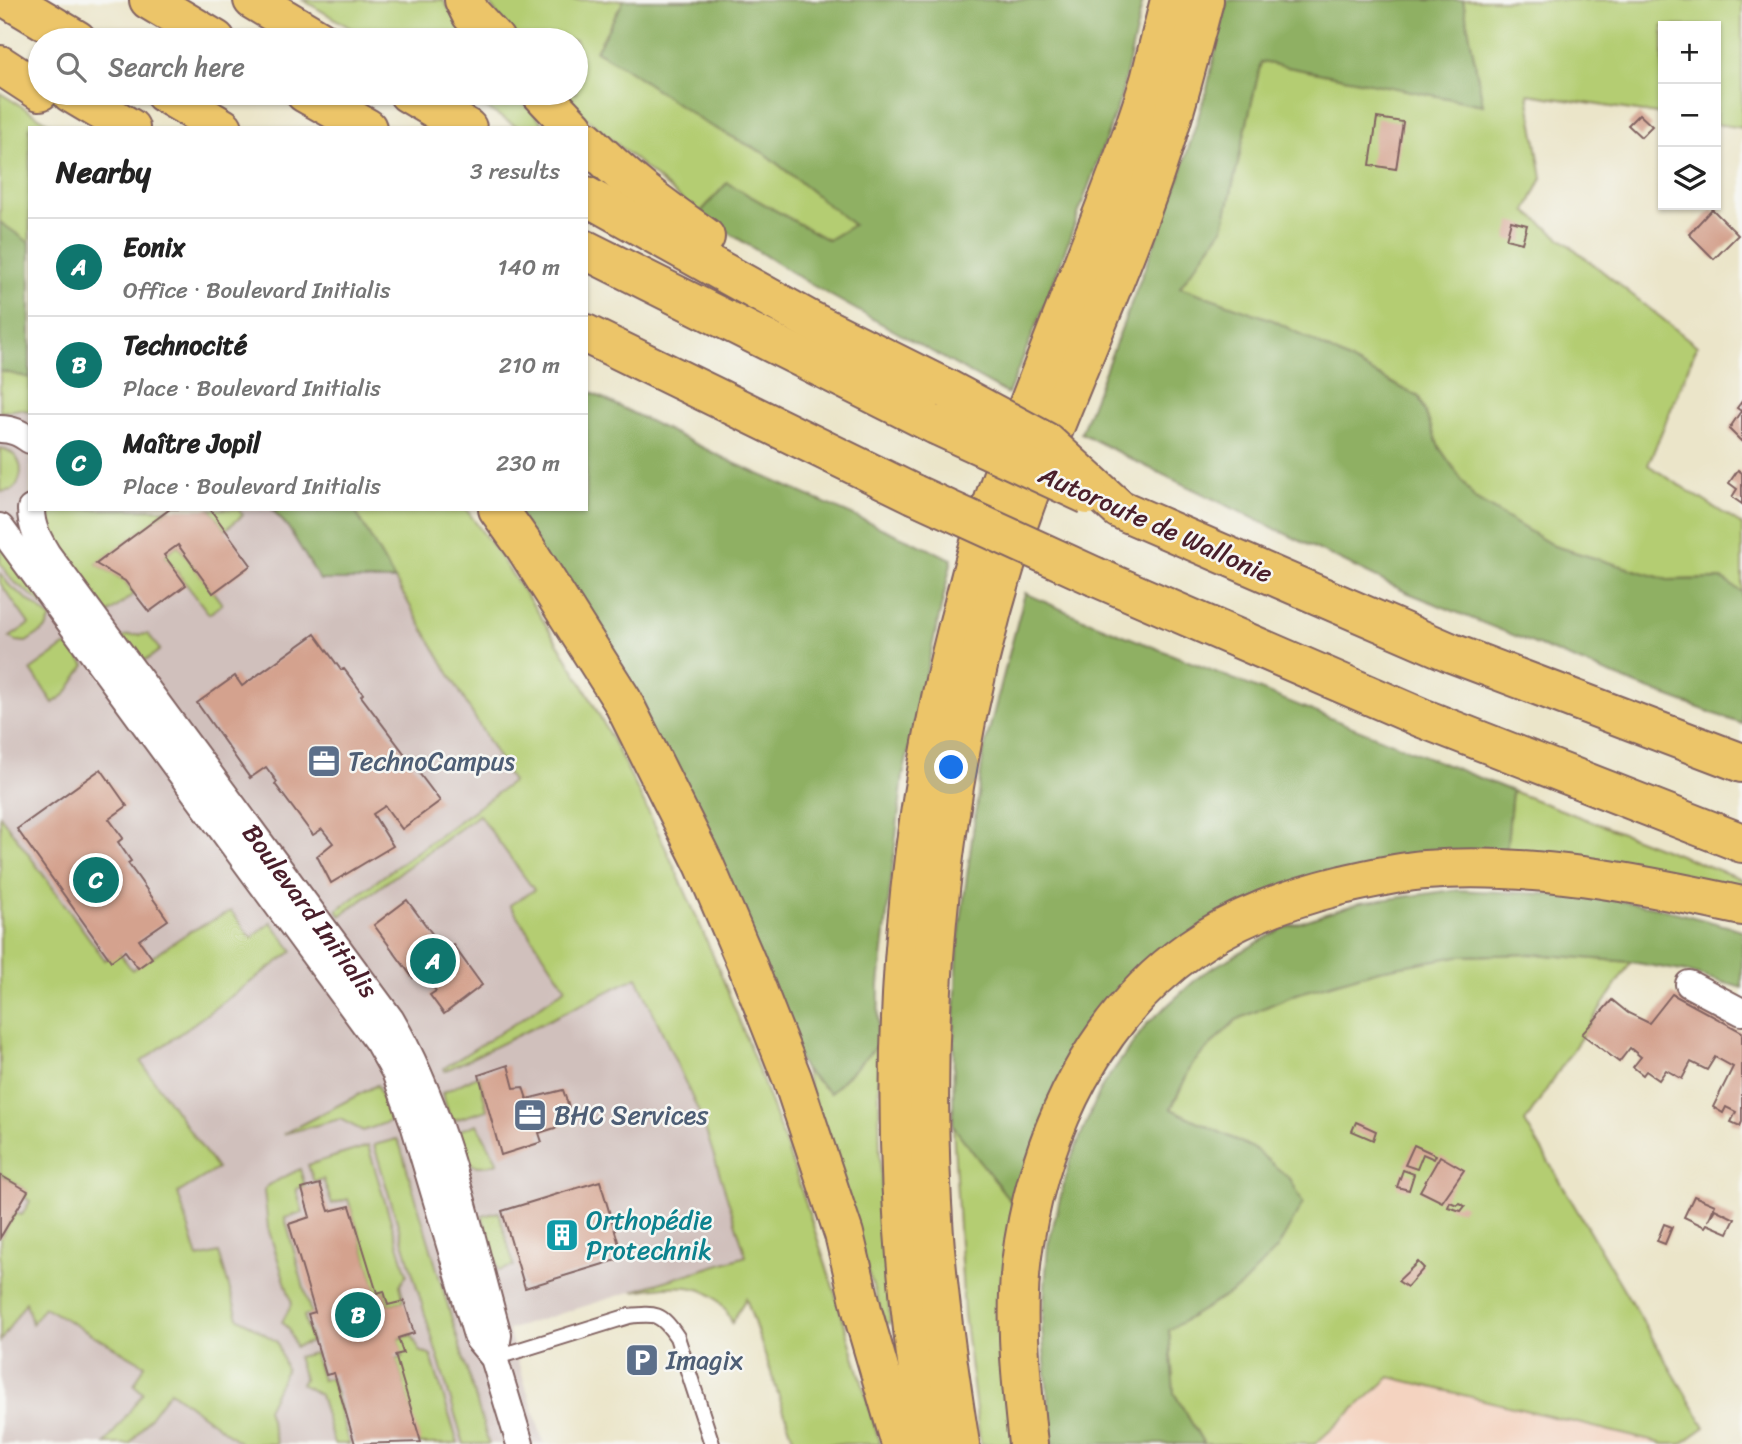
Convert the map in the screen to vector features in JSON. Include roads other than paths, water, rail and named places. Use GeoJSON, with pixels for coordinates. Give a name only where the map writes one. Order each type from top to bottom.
{"type":"FeatureCollection","features":[{"type":"Feature","properties":{"kind":"highway"},"geometry":{"type":"LineString","coordinates":[[10,0],[57,28]]}},
{"type":"Feature","properties":{"kind":"highway"},"geometry":{"type":"LineString","coordinates":[[149,0],[196,28]]}},
{"type":"Feature","properties":{"kind":"highway"},"geometry":{"type":"LineString","coordinates":[[253,0],[300,28]]}},
{"type":"Feature","properties":{"kind":"highway"},"geometry":{"type":"LineString","coordinates":[[464,0],[484,28]]}},
{"type":"Feature","properties":{"kind":"highway"},"geometry":{"type":"LineString","coordinates":[[929,1444],[909,1302],[901,1199],[898,1099],[902,966],[924,781],[941,691],[980,543],[1116,178],[1149,81],[1170,0]]}},
{"type":"Feature","properties":{"kind":"highway"},"geometry":{"type":"LineString","coordinates":[[960,1444],[947,1359],[934,1238],[929,1125],[935,937],[948,827],[978,668],[1011,548],[1055,424],[1154,174],[1182,85],[1204,0]]}},
{"type":"Feature","properties":{"kind":"highway"},"geometry":{"type":"LineString","coordinates":[[0,59],[28,72]]}},
{"type":"Feature","properties":{"kind":"highway"},"geometry":{"type":"LineString","coordinates":[[0,65],[28,83]]}},
{"type":"Feature","properties":{"kind":"highway"},"geometry":{"type":"LineString","coordinates":[[61,105],[94,126]]}},
{"type":"Feature","properties":{"kind":"highway"},"geometry":{"type":"LineString","coordinates":[[91,105],[127,126]]}},
{"type":"Feature","properties":{"kind":"highway"},"geometry":{"type":"LineString","coordinates":[[184,105],[220,126]]}},
{"type":"Feature","properties":{"kind":"highway"},"geometry":{"type":"LineString","coordinates":[[327,105],[364,126]]}},
{"type":"Feature","properties":{"kind":"highway"},"geometry":{"type":"LineString","coordinates":[[428,105],[464,126]]}},
{"type":"Feature","properties":{"kind":"highway"},"geometry":{"type":"LineString","coordinates":[[552,105],[572,126]]}},
{"type":"Feature","properties":{"kind":"highway"},"geometry":{"type":"LineString","coordinates":[[588,142],[657,204],[740,260],[811,321]]}},
{"type":"Feature","properties":{"kind":"highway"},"geometry":{"type":"LineString","coordinates":[[588,197],[811,321],[1046,442],[1119,509]]}},
{"type":"Feature","properties":{"kind":"highway","name":"Autoroute de Wallonie"},"geometry":{"type":"LineString","coordinates":[[588,251],[936,425],[1119,509],[1452,653],[1742,763]]}},
{"type":"Feature","properties":{"kind":"highway"},"geometry":{"type":"LineString","coordinates":[[588,335],[914,494],[1096,577],[1422,718],[1742,843]]}},
{"type":"Feature","properties":{"kind":"highway"},"geometry":{"type":"LineString","coordinates":[[499,511],[622,701],[704,864],[792,1078],[844,1234],[863,1314],[901,1444]]}},
{"type":"Feature","properties":{"kind":"highway"},"geometry":{"type":"LineString","coordinates":[[1028,1444],[1020,1363],[1019,1307],[1023,1245],[1036,1183],[1053,1127],[1079,1076],[1110,1028],[1146,987],[1193,947],[1243,919],[1304,895],[1364,880],[1422,870],[1483,867],[1556,872],[1637,883],[1742,906]]}},
{"type":"Feature","properties":{"kind":"street"},"geometry":{"type":"LineString","coordinates":[[0,429],[22,434],[28,438]]}},
{"type":"Feature","properties":{"kind":"street"},"geometry":{"type":"LineString","coordinates":[[0,510],[16,508],[28,500]]}},
{"type":"Feature","properties":{"kind":"street","name":"Boulevard Initialis"},"geometry":{"type":"LineString","coordinates":[[31,511],[36,537],[47,554],[376,999],[403,1041],[424,1083],[451,1168],[498,1335],[494,1358]]}},
{"type":"Feature","properties":{"kind":"street","name":"Boulevard Initialis"},"geometry":{"type":"LineString","coordinates":[[0,527],[378,1042],[395,1072],[414,1124],[478,1339],[494,1358],[520,1444]]}},
{"type":"Feature","properties":{"kind":"street"},"geometry":{"type":"LineString","coordinates":[[1689,984],[1742,1012]]}},
{"type":"Feature","properties":{"kind":"lane"},"geometry":{"type":"LineString","coordinates":[[494,1358],[629,1316],[652,1314],[668,1323],[677,1337],[712,1444]]}},
{"type":"Feature","properties":{"kind":"place","name":"TechnoCampus"},"geometry":{"type":"Point","coordinates":[324,761]}},
{"type":"Feature","properties":{"kind":"place","name":"Maître Jopil"},"geometry":{"type":"Point","coordinates":[96,880]}},
{"type":"Feature","properties":{"kind":"place","name":"Eonix"},"geometry":{"type":"Point","coordinates":[433,961]}},
{"type":"Feature","properties":{"kind":"place","name":"BHC Services"},"geometry":{"type":"Point","coordinates":[530,1115]}},
{"type":"Feature","properties":{"kind":"place","name":"Orthopédie Protechnik"},"geometry":{"type":"Point","coordinates":[562,1235]}},
{"type":"Feature","properties":{"kind":"place","name":"Technocité"},"geometry":{"type":"Point","coordinates":[358,1315]}},
{"type":"Feature","properties":{"kind":"place","name":"Imagix"},"geometry":{"type":"Point","coordinates":[642,1360]}}]}
